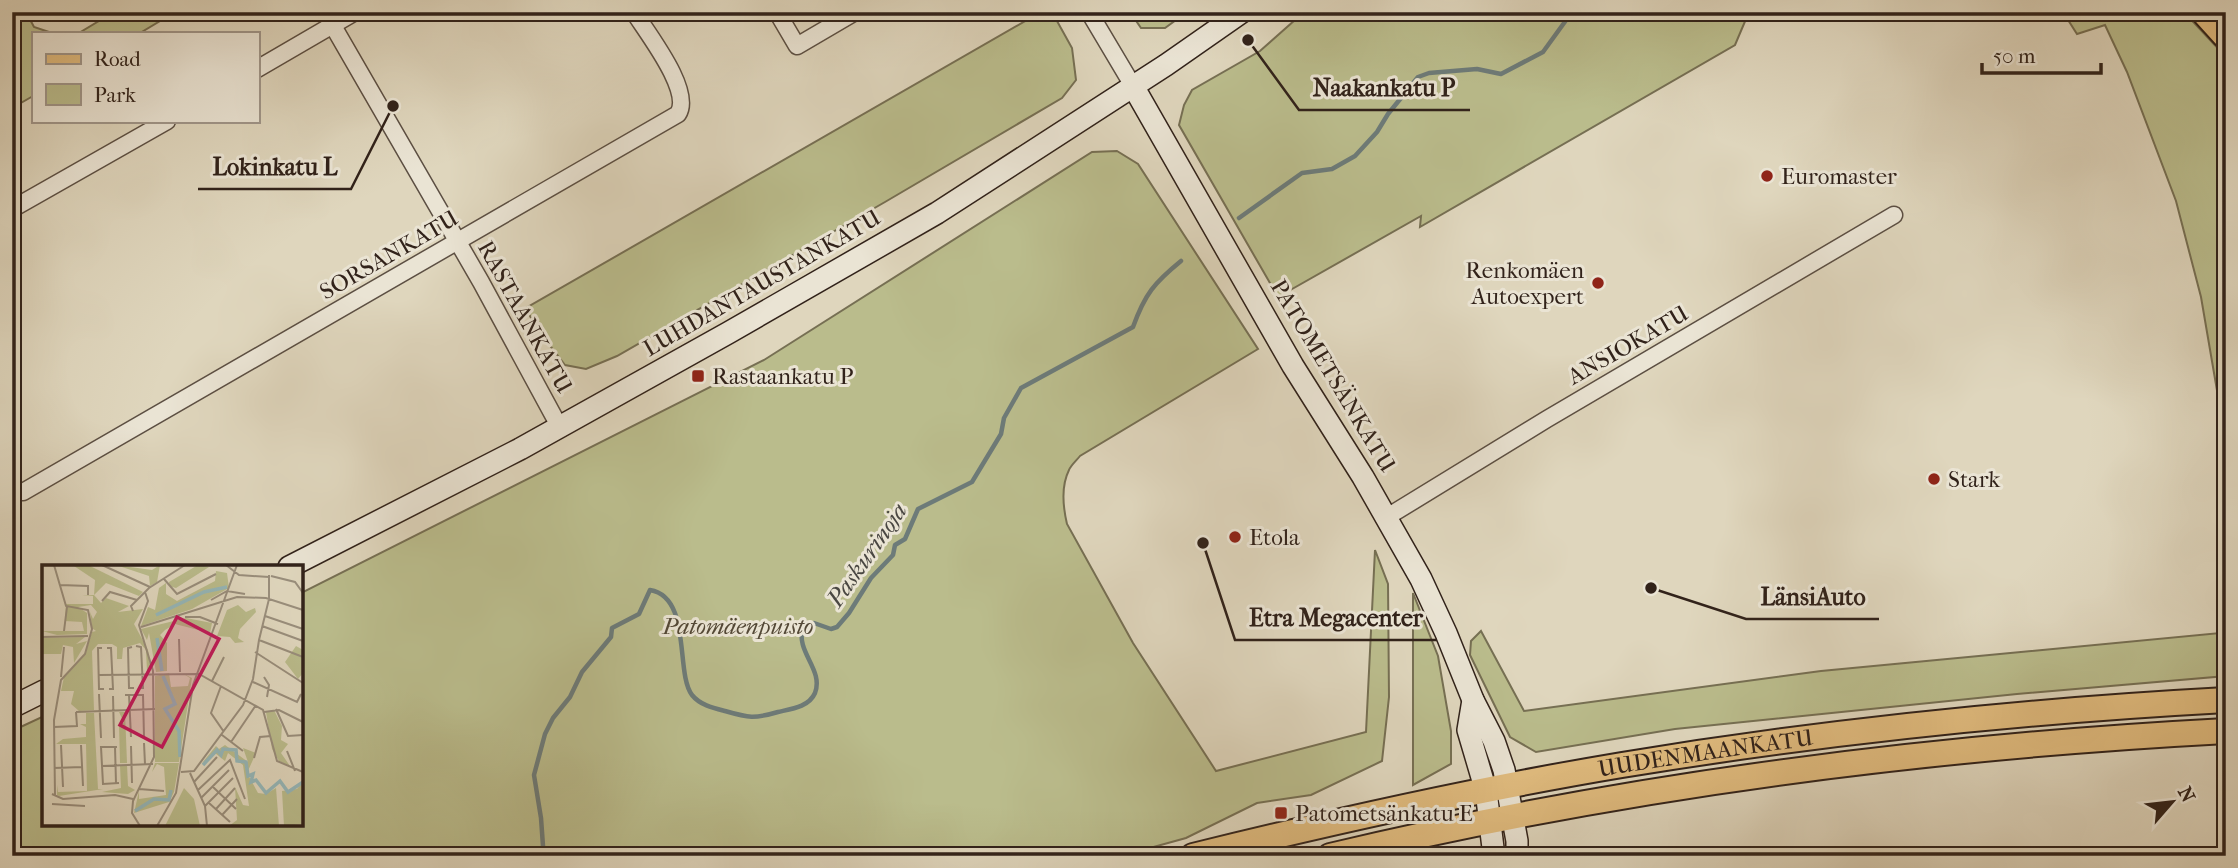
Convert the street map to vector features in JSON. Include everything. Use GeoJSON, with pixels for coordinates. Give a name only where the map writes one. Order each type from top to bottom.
{"type":"FeatureCollection","features":[{"type":"Feature","properties":{"kind":"highway"},"geometry":{"type":"LineString","coordinates":[[2206,12],[2226,34]]}},
{"type":"Feature","properties":{"kind":"main road","name":"UUDENMAANKATU"},"geometry":{"type":"LineString","coordinates":[[1193,856],[1496,789],[1635,763],[1859,731],[2047,712],[2226,700]]}},
{"type":"Feature","properties":{"kind":"main road","name":"UUDENMAANKATU"},"geometry":{"type":"LineString","coordinates":[[1331,856],[1502,819],[1735,779],[1967,750],[2226,731]]}},
{"type":"Feature","properties":{"kind":"street"},"geometry":{"type":"LineString","coordinates":[[259,68],[329,19],[355,12]]}},
{"type":"Feature","properties":{"kind":"street","name":"SORSANKATU"},"geometry":{"type":"LineString","coordinates":[[23,492],[678,114],[681,109],[681,96],[674,76],[634,12]]}},
{"type":"Feature","properties":{"kind":"street"},"geometry":{"type":"LineString","coordinates":[[777,12],[797,46],[855,12]]}},
{"type":"Feature","properties":{"kind":"street"},"geometry":{"type":"LineString","coordinates":[[1089,12],[1133,86]]}},
{"type":"Feature","properties":{"kind":"street","name":"LUHDANTAUSTANKATU"},"geometry":{"type":"LineString","coordinates":[[293,565],[460,481],[728,333],[937,213],[1242,12]]}},
{"type":"Feature","properties":{"kind":"street","name":"RASTAANKATU"},"geometry":{"type":"LineString","coordinates":[[329,19],[559,426]]}},
{"type":"Feature","properties":{"kind":"street","name":"PATOMETSÄNKATU"},"geometry":{"type":"LineString","coordinates":[[1133,86],[1293,366],[1387,517],[1420,579],[1494,741],[1504,770],[1496,789],[1502,819]]}},
{"type":"Feature","properties":{"kind":"street"},"geometry":{"type":"LineString","coordinates":[[12,209],[165,122]]}},
{"type":"Feature","properties":{"kind":"street","name":"ANSIOKATU"},"geometry":{"type":"LineString","coordinates":[[1387,517],[1546,419],[1894,215]]}},
{"type":"Feature","properties":{"kind":"street"},"geometry":{"type":"LineString","coordinates":[[12,707],[42,692]]}},
{"type":"Feature","properties":{"kind":"street"},"geometry":{"type":"LineString","coordinates":[[1494,856],[1502,819]]}},
{"type":"Feature","properties":{"kind":"street"},"geometry":{"type":"LineString","coordinates":[[1502,819],[1517,841],[1517,856]]}},
{"type":"Feature","properties":{"kind":"green space"},"geometry":{"type":"Polygon","coordinates":[[[12,12],[26,12],[34,27],[49,32],[32,32],[32,97],[12,108],[12,12]]]}},
{"type":"Feature","properties":{"kind":"green space"},"geometry":{"type":"Polygon","coordinates":[[[114,12],[175,12],[142,32],[81,32],[114,12]]]}},
{"type":"Feature","properties":{"kind":"green space"},"geometry":{"type":"Polygon","coordinates":[[[1041,12],[1052,12],[1072,48],[1076,80],[1062,98],[617,356],[586,369],[565,365],[535,326],[526,308],[1041,12]]]}},
{"type":"Feature","properties":{"kind":"green space"},"geometry":{"type":"Polygon","coordinates":[[[1130,12],[1187,12],[1165,28],[1141,28],[1130,12]]]}},
{"type":"Feature","properties":{"kind":"green space"},"geometry":{"type":"Polygon","coordinates":[[[1304,12],[1749,12],[1735,45],[1420,227],[1421,216],[1278,297],[1179,125],[1184,105],[1192,90],[1260,51],[1304,12]]]}},
{"type":"Feature","properties":{"kind":"green space"},"geometry":{"type":"Polygon","coordinates":[[[2063,12],[2184,12],[2226,57],[2226,443],[2201,297],[2176,201],[2127,72],[2105,25],[2077,34],[2063,12]]]}},
{"type":"Feature","properties":{"kind":"green space","name":"Patomäenpuisto"},"geometry":{"type":"Polygon","coordinates":[[[1117,151],[1138,164],[1258,349],[1080,456],[1066,476],[1064,504],[1067,524],[1133,643],[1216,771],[1366,732],[1375,550],[1388,584],[1389,697],[1382,761],[1311,795],[1257,803],[1186,838],[1121,856],[12,856],[12,731],[42,717],[42,826],[303,826],[303,592],[764,360],[1092,152],[1117,151]]]}},
{"type":"Feature","properties":{"kind":"green space"},"geometry":{"type":"Polygon","coordinates":[[[1413,593],[1438,656],[1451,731],[1451,764],[1413,785],[1413,593]]]}},
{"type":"Feature","properties":{"kind":"green space"},"geometry":{"type":"Polygon","coordinates":[[[1481,631],[1524,711],[1821,671],[2220,633],[2226,657],[2226,676],[1675,729],[1536,752],[1510,737],[1470,655],[1471,641],[1481,631]]]}},
{"type":"Feature","properties":{"kind":"waterway","name":"Paskurinoja"},"geometry":{"type":"LineString","coordinates":[[1239,218],[1302,173],[1332,169],[1355,156],[1377,132],[1418,77],[1429,73],[1477,69],[1501,74],[1543,52],[1572,12]]}},
{"type":"Feature","properties":{"kind":"waterway","name":"Paskurinoja"},"geometry":{"type":"LineString","coordinates":[[541,856],[541,818],[534,775],[545,734],[553,718],[570,697],[582,672],[611,637],[612,628],[639,614],[650,590],[663,596],[672,606],[677,620],[687,684],[692,695],[699,701],[716,709],[751,717],[794,708],[809,701],[817,684],[803,644],[803,627],[814,623],[831,629],[837,627],[871,578],[893,555],[895,545],[905,539],[918,509],[972,482],[1001,434],[1004,418],[1021,388],[1133,327],[1151,290],[1181,261]]}},
{"type":"Feature","properties":{"kind":"place","name":"Naakankatu P"},"geometry":{"type":"Point","coordinates":[1248,40]}},
{"type":"Feature","properties":{"kind":"place","name":"Lokinkatu L"},"geometry":{"type":"Point","coordinates":[393,106]}},
{"type":"Feature","properties":{"kind":"place","name":"Euromaster"},"geometry":{"type":"Point","coordinates":[1767,176]}},
{"type":"Feature","properties":{"kind":"place","name":"Renkomäen Autoexpert"},"geometry":{"type":"Point","coordinates":[1598,283]}},
{"type":"Feature","properties":{"kind":"place","name":"Rastaankatu P"},"geometry":{"type":"Point","coordinates":[698,376]}},
{"type":"Feature","properties":{"kind":"place","name":"Stark"},"geometry":{"type":"Point","coordinates":[1934,479]}},
{"type":"Feature","properties":{"kind":"place","name":"Etola"},"geometry":{"type":"Point","coordinates":[1235,537]}},
{"type":"Feature","properties":{"kind":"place","name":"Etra Megacenter"},"geometry":{"type":"Point","coordinates":[1203,543]}},
{"type":"Feature","properties":{"kind":"place","name":"LänsiAuto"},"geometry":{"type":"Point","coordinates":[1651,588]}},
{"type":"Feature","properties":{"kind":"place","name":"Patometsänkatu E"},"geometry":{"type":"Point","coordinates":[1281,813]}}]}
